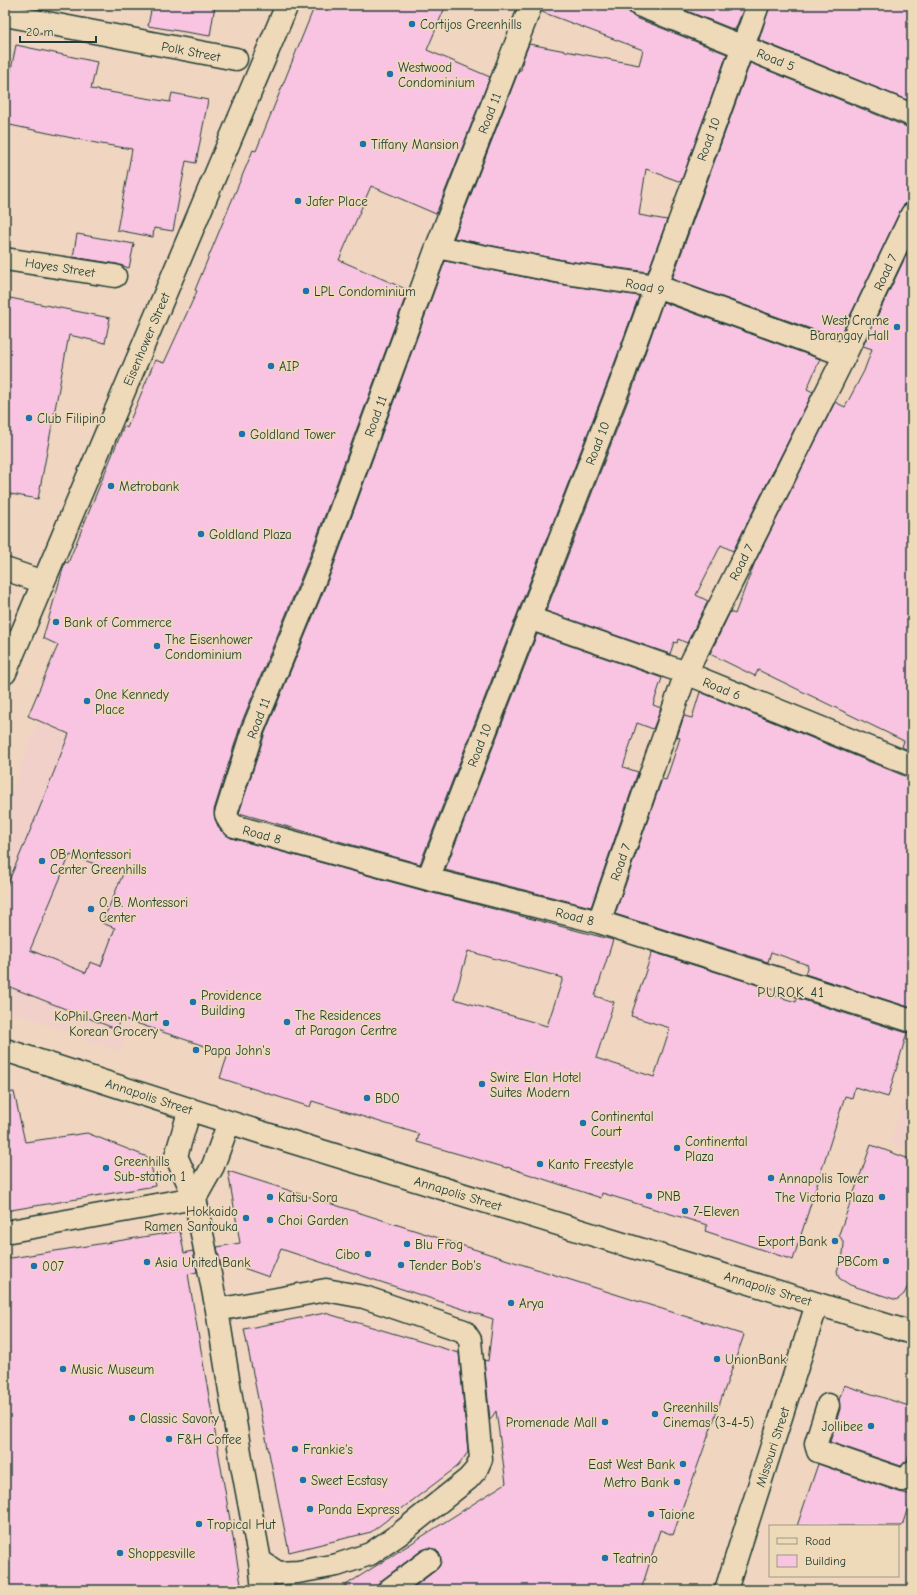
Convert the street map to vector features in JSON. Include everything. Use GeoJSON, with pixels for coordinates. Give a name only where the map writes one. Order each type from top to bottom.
{"type":"FeatureCollection","features":[{"type":"Feature","properties":{"kind":"street","name":"Eisenhower Street"},"geometry":{"type":"LineString","coordinates":[[5,673],[287,5]]}},
{"type":"Feature","properties":{"kind":"street","name":"Road 11"},"geometry":{"type":"LineString","coordinates":[[234,826],[229,821],[226,814],[253,729],[320,566],[437,247],[531,5]]}},
{"type":"Feature","properties":{"kind":"street","name":"Road 5"},"geometry":{"type":"LineString","coordinates":[[639,5],[912,115]]}},
{"type":"Feature","properties":{"kind":"street","name":"Road 10"},"geometry":{"type":"LineString","coordinates":[[428,879],[620,386],[758,5]]}},
{"type":"Feature","properties":{"kind":"street","name":"Polk Street"},"geometry":{"type":"LineString","coordinates":[[5,15],[236,59]]}},
{"type":"Feature","properties":{"kind":"street","name":"Road 7"},"geometry":{"type":"LineString","coordinates":[[599,922],[686,673],[845,355],[912,214]]}},
{"type":"Feature","properties":{"kind":"street","name":"Road 9"},"geometry":{"type":"LineString","coordinates":[[437,247],[566,273],[656,286],[845,355]]}},
{"type":"Feature","properties":{"kind":"street","name":"Hayes Street"},"geometry":{"type":"LineString","coordinates":[[5,259],[115,276]]}},
{"type":"Feature","properties":{"kind":"street"},"geometry":{"type":"LineString","coordinates":[[5,569],[43,582]]}},
{"type":"Feature","properties":{"kind":"street","name":"Road 6"},"geometry":{"type":"LineString","coordinates":[[529,618],[686,673],[912,765]]}},
{"type":"Feature","properties":{"kind":"street","name":"Road 8"},"geometry":{"type":"LineString","coordinates":[[234,826],[428,879],[599,922],[912,1021]]}},
{"type":"Feature","properties":{"kind":"street","name":"Annapolis Street"},"geometry":{"type":"LineString","coordinates":[[5,1050],[190,1110],[912,1333]]}},
{"type":"Feature","properties":{"kind":"street"},"geometry":{"type":"LineString","coordinates":[[190,1110],[176,1156],[195,1198],[217,1310],[242,1465],[260,1561],[263,1590]]}},
{"type":"Feature","properties":{"kind":"street"},"geometry":{"type":"LineString","coordinates":[[195,1198],[213,1166],[229,1122]]}},
{"type":"Feature","properties":{"kind":"street"},"geometry":{"type":"LineString","coordinates":[[5,1232],[195,1198]]}},
{"type":"Feature","properties":{"kind":"street"},"geometry":{"type":"LineString","coordinates":[[217,1310],[326,1290],[364,1297],[464,1331],[470,1340],[481,1459],[476,1470],[468,1479],[398,1535],[370,1554],[289,1581],[260,1561]]}},
{"type":"Feature","properties":{"kind":"street","name":"Missouri Street"},"geometry":{"type":"LineString","coordinates":[[726,1590],[817,1304]]}},
{"type":"Feature","properties":{"kind":"street"},"geometry":{"type":"LineString","coordinates":[[828,1405],[816,1443],[818,1451],[903,1480],[909,1477],[912,1472]]}},
{"type":"Feature","properties":{"kind":"street"},"geometry":{"type":"LineString","coordinates":[[389,1590],[429,1560]]}},
{"type":"Feature","properties":{"kind":"shaded area","name":"O. B. Montessori Center"},"geometry":{"type":"Polygon","coordinates":[[[37,722],[221,798],[120,1052],[5,1009],[5,810],[37,722]]]}},
{"type":"Feature","properties":{"kind":"shaded area"},"geometry":{"type":"Polygon","coordinates":[[[912,1072],[912,1150],[890,1143],[912,1072]]]}},
{"type":"Feature","properties":{"kind":"building"},"geometry":{"type":"Polygon","coordinates":[[[152,5],[215,5],[210,36],[148,26],[152,5]]]}},
{"type":"Feature","properties":{"kind":"building"},"geometry":{"type":"Polygon","coordinates":[[[315,5],[446,5],[427,50],[490,77],[436,214],[371,186],[339,260],[408,290],[308,561],[241,724],[214,810],[215,819],[220,830],[231,838],[613,940],[595,996],[614,1002],[596,1058],[654,1077],[670,1028],[631,1016],[652,952],[761,986],[759,991],[796,1002],[797,998],[907,1033],[888,1097],[855,1087],[852,1098],[845,1096],[793,1260],[705,1231],[707,1225],[602,1193],[601,1198],[507,1167],[417,1142],[419,1134],[312,1101],[310,1107],[220,1078],[228,1054],[121,1018],[116,1029],[5,985],[5,890],[69,734],[28,716],[58,645],[43,638],[65,562],[68,563],[124,426],[127,428],[155,360],[164,363],[197,291],[195,290],[253,150],[256,151],[315,5]],[[70,855],[30,950],[86,973],[90,962],[101,966],[115,928],[102,923],[123,874],[70,855]],[[468,951],[454,999],[547,1026],[563,978],[468,951]]]}},
{"type":"Feature","properties":{"kind":"building"},"geometry":{"type":"Polygon","coordinates":[[[543,5],[627,5],[629,12],[634,17],[727,54],[681,182],[646,169],[639,215],[667,220],[648,272],[568,261],[454,238],[519,70],[521,70],[523,59],[529,44],[639,65],[643,50],[542,12],[543,5]]]}},
{"type":"Feature","properties":{"kind":"building"},"geometry":{"type":"Polygon","coordinates":[[[672,5],[745,5],[735,30],[672,5]]]}},
{"type":"Feature","properties":{"kind":"building"},"geometry":{"type":"Polygon","coordinates":[[[770,5],[912,5],[912,102],[759,40],[770,5]]]}},
{"type":"Feature","properties":{"kind":"building"},"geometry":{"type":"Polygon","coordinates":[[[16,45],[97,62],[91,89],[170,102],[172,93],[208,100],[196,163],[186,161],[173,231],[154,228],[153,237],[117,230],[132,149],[5,124],[5,99],[16,45]]]}},
{"type":"Feature","properties":{"kind":"building"},"geometry":{"type":"Polygon","coordinates":[[[750,63],[907,127],[912,127],[912,202],[905,204],[901,209],[839,339],[672,279],[750,63]]]}},
{"type":"Feature","properties":{"kind":"building"},"geometry":{"type":"Polygon","coordinates":[[[77,234],[134,244],[129,268],[117,264],[73,257],[77,234]]]}},
{"type":"Feature","properties":{"kind":"building"},"geometry":{"type":"Polygon","coordinates":[[[912,243],[912,752],[902,747],[904,741],[758,670],[755,676],[710,654],[730,612],[735,614],[755,562],[835,402],[845,407],[864,371],[872,349],[863,346],[912,243]]]}},
{"type":"Feature","properties":{"kind":"building"},"geometry":{"type":"Polygon","coordinates":[[[445,261],[564,285],[639,296],[608,381],[420,864],[239,813],[265,733],[332,570],[445,261]]]}},
{"type":"Feature","properties":{"kind":"building","name":"Club Filipino"},"geometry":{"type":"Polygon","coordinates":[[[5,297],[110,318],[105,343],[69,335],[38,499],[5,493],[5,297]]]}},
{"type":"Feature","properties":{"kind":"building"},"geometry":{"type":"Polygon","coordinates":[[[663,302],[820,359],[807,389],[813,392],[733,551],[721,545],[696,595],[708,601],[687,643],[678,639],[677,643],[674,642],[670,654],[546,611],[632,390],[663,302]]]}},
{"type":"Feature","properties":{"kind":"building"},"geometry":{"type":"Polygon","coordinates":[[[537,634],[662,678],[653,705],[661,708],[653,729],[637,723],[623,767],[638,772],[591,907],[445,870],[537,634]]]}},
{"type":"Feature","properties":{"kind":"building"},"geometry":{"type":"Polygon","coordinates":[[[700,692],[907,777],[912,777],[912,1008],[805,974],[808,965],[771,952],[768,962],[615,914],[662,779],[666,780],[680,738],[677,737],[684,716],[692,718],[700,692]]]}},
{"type":"Feature","properties":{"kind":"building"},"geometry":{"type":"Polygon","coordinates":[[[14,1092],[25,1142],[87,1133],[150,1158],[155,1186],[5,1211],[5,1093],[14,1092]]]}},
{"type":"Feature","properties":{"kind":"building","name":"The Victoria Plaza"},"geometry":{"type":"Polygon","coordinates":[[[871,1145],[912,1160],[912,1278],[904,1294],[897,1300],[850,1285],[839,1278],[837,1271],[843,1254],[844,1244],[839,1234],[871,1145]]]}},
{"type":"Feature","properties":{"kind":"building","name":"Promenade Mall"},"geometry":{"type":"Polygon","coordinates":[[[228,1171],[744,1335],[673,1535],[660,1530],[641,1590],[410,1590],[436,1570],[440,1565],[441,1559],[439,1553],[434,1549],[428,1548],[422,1550],[382,1580],[378,1585],[377,1590],[338,1590],[506,1483],[496,1411],[490,1420],[484,1360],[488,1361],[493,1319],[281,1249],[269,1277],[232,1264],[221,1267],[217,1247],[240,1243],[228,1171]]]}},
{"type":"Feature","properties":{"kind":"building"},"geometry":{"type":"Polygon","coordinates":[[[180,1231],[184,1253],[193,1251],[197,1272],[188,1274],[242,1590],[5,1590],[5,1259],[180,1231]]]}},
{"type":"Feature","properties":{"kind":"building"},"geometry":{"type":"Polygon","coordinates":[[[325,1313],[459,1353],[468,1452],[458,1466],[371,1532],[289,1552],[244,1329],[325,1313]]]}},
{"type":"Feature","properties":{"kind":"building","name":"Jollibee"},"geometry":{"type":"Polygon","coordinates":[[[844,1385],[912,1407],[912,1445],[907,1461],[901,1466],[830,1442],[840,1409],[839,1400],[844,1385]]]}},
{"type":"Feature","properties":{"kind":"building"},"geometry":{"type":"Polygon","coordinates":[[[818,1464],[899,1492],[912,1495],[902,1526],[797,1525],[818,1464]]]}},
{"type":"Feature","properties":{"kind":"place","name":"Cortijos Greenhills"},"geometry":{"type":"Point","coordinates":[412,24]}},
{"type":"Feature","properties":{"kind":"place","name":"Westwood Condominium"},"geometry":{"type":"Point","coordinates":[390,74]}},
{"type":"Feature","properties":{"kind":"place","name":"Tiffany Mansion"},"geometry":{"type":"Point","coordinates":[363,144]}},
{"type":"Feature","properties":{"kind":"place","name":"Jafer Place"},"geometry":{"type":"Point","coordinates":[298,201]}},
{"type":"Feature","properties":{"kind":"place","name":"LPL Condominium"},"geometry":{"type":"Point","coordinates":[306,291]}},
{"type":"Feature","properties":{"kind":"place","name":"West Crame Barangay Hall"},"geometry":{"type":"Point","coordinates":[897,327]}},
{"type":"Feature","properties":{"kind":"place","name":"AIP"},"geometry":{"type":"Point","coordinates":[271,366]}},
{"type":"Feature","properties":{"kind":"place","name":"Club Filipino"},"geometry":{"type":"Point","coordinates":[29,418]}},
{"type":"Feature","properties":{"kind":"place","name":"Goldland Tower"},"geometry":{"type":"Point","coordinates":[242,434]}},
{"type":"Feature","properties":{"kind":"place","name":"Metrobank"},"geometry":{"type":"Point","coordinates":[111,486]}},
{"type":"Feature","properties":{"kind":"place","name":"Goldland Plaza"},"geometry":{"type":"Point","coordinates":[201,534]}},
{"type":"Feature","properties":{"kind":"place","name":"Bank of Commerce"},"geometry":{"type":"Point","coordinates":[56,622]}},
{"type":"Feature","properties":{"kind":"place","name":"The Eisenhower Condominium"},"geometry":{"type":"Point","coordinates":[157,646]}},
{"type":"Feature","properties":{"kind":"place","name":"One Kennedy Place"},"geometry":{"type":"Point","coordinates":[87,701]}},
{"type":"Feature","properties":{"kind":"place","name":"OB Montessori Center Greenhills"},"geometry":{"type":"Point","coordinates":[42,861]}},
{"type":"Feature","properties":{"kind":"place","name":"O. B. Montessori Center"},"geometry":{"type":"Point","coordinates":[91,909]}},
{"type":"Feature","properties":{"kind":"place","name":"Providence Building"},"geometry":{"type":"Point","coordinates":[193,1002]}},
{"type":"Feature","properties":{"kind":"place","name":"The Residences at Paragon Centre"},"geometry":{"type":"Point","coordinates":[287,1022]}},
{"type":"Feature","properties":{"kind":"place","name":"KoPhil Green Mart Korean Grocery"},"geometry":{"type":"Point","coordinates":[166,1023]}},
{"type":"Feature","properties":{"kind":"place","name":"Papa John's"},"geometry":{"type":"Point","coordinates":[196,1050]}},
{"type":"Feature","properties":{"kind":"place","name":"Swire Elan Hotel Suites Modern"},"geometry":{"type":"Point","coordinates":[482,1084]}},
{"type":"Feature","properties":{"kind":"place","name":"BDO"},"geometry":{"type":"Point","coordinates":[367,1098]}},
{"type":"Feature","properties":{"kind":"place","name":"Continental Court"},"geometry":{"type":"Point","coordinates":[583,1123]}},
{"type":"Feature","properties":{"kind":"place","name":"Continental Plaza"},"geometry":{"type":"Point","coordinates":[677,1148]}},
{"type":"Feature","properties":{"kind":"place","name":"Kanto Freestyle"},"geometry":{"type":"Point","coordinates":[540,1164]}},
{"type":"Feature","properties":{"kind":"place","name":"Greenhills Sub-station 1"},"geometry":{"type":"Point","coordinates":[106,1168]}},
{"type":"Feature","properties":{"kind":"place","name":"Annapolis Tower"},"geometry":{"type":"Point","coordinates":[771,1178]}},
{"type":"Feature","properties":{"kind":"place","name":"PNB"},"geometry":{"type":"Point","coordinates":[649,1196]}},
{"type":"Feature","properties":{"kind":"place","name":"Katsu Sora"},"geometry":{"type":"Point","coordinates":[270,1197]}},
{"type":"Feature","properties":{"kind":"place","name":"The Victoria Plaza"},"geometry":{"type":"Point","coordinates":[882,1197]}},
{"type":"Feature","properties":{"kind":"place","name":"7-Eleven"},"geometry":{"type":"Point","coordinates":[685,1211]}},
{"type":"Feature","properties":{"kind":"place","name":"Hokkaido Ramen Santouka"},"geometry":{"type":"Point","coordinates":[246,1218]}},
{"type":"Feature","properties":{"kind":"place","name":"Choi Garden"},"geometry":{"type":"Point","coordinates":[270,1220]}},
{"type":"Feature","properties":{"kind":"place","name":"Export Bank"},"geometry":{"type":"Point","coordinates":[835,1241]}},
{"type":"Feature","properties":{"kind":"place","name":"Blu Frog"},"geometry":{"type":"Point","coordinates":[407,1244]}},
{"type":"Feature","properties":{"kind":"place","name":"Cibo"},"geometry":{"type":"Point","coordinates":[368,1254]}},
{"type":"Feature","properties":{"kind":"place","name":"PBCom"},"geometry":{"type":"Point","coordinates":[886,1261]}},
{"type":"Feature","properties":{"kind":"place","name":"Asia United Bank"},"geometry":{"type":"Point","coordinates":[147,1262]}},
{"type":"Feature","properties":{"kind":"place","name":"Tender Bob's"},"geometry":{"type":"Point","coordinates":[401,1265]}},
{"type":"Feature","properties":{"kind":"place","name":"007"},"geometry":{"type":"Point","coordinates":[34,1266]}},
{"type":"Feature","properties":{"kind":"place","name":"Arya"},"geometry":{"type":"Point","coordinates":[511,1303]}},
{"type":"Feature","properties":{"kind":"place","name":"UnionBank"},"geometry":{"type":"Point","coordinates":[717,1359]}},
{"type":"Feature","properties":{"kind":"place","name":"Music Museum"},"geometry":{"type":"Point","coordinates":[63,1369]}},
{"type":"Feature","properties":{"kind":"place","name":"Greenhills Cinemas (3-4-5)"},"geometry":{"type":"Point","coordinates":[655,1414]}},
{"type":"Feature","properties":{"kind":"place","name":"Classic Savory"},"geometry":{"type":"Point","coordinates":[132,1418]}},
{"type":"Feature","properties":{"kind":"place","name":"Promenade Mall"},"geometry":{"type":"Point","coordinates":[605,1422]}},
{"type":"Feature","properties":{"kind":"place","name":"Jollibee"},"geometry":{"type":"Point","coordinates":[871,1426]}},
{"type":"Feature","properties":{"kind":"place","name":"F&H Coffee"},"geometry":{"type":"Point","coordinates":[169,1439]}},
{"type":"Feature","properties":{"kind":"place","name":"Frankie's"},"geometry":{"type":"Point","coordinates":[295,1449]}},
{"type":"Feature","properties":{"kind":"place","name":"East West Bank"},"geometry":{"type":"Point","coordinates":[683,1464]}},
{"type":"Feature","properties":{"kind":"place","name":"Sweet Ecstasy"},"geometry":{"type":"Point","coordinates":[303,1480]}},
{"type":"Feature","properties":{"kind":"place","name":"Metro Bank"},"geometry":{"type":"Point","coordinates":[677,1482]}},
{"type":"Feature","properties":{"kind":"place","name":"Panda Express"},"geometry":{"type":"Point","coordinates":[310,1509]}},
{"type":"Feature","properties":{"kind":"place","name":"Taione"},"geometry":{"type":"Point","coordinates":[651,1514]}},
{"type":"Feature","properties":{"kind":"place","name":"Tropical Hut"},"geometry":{"type":"Point","coordinates":[199,1524]}},
{"type":"Feature","properties":{"kind":"place","name":"Shoppesville"},"geometry":{"type":"Point","coordinates":[120,1553]}},
{"type":"Feature","properties":{"kind":"place","name":"Teatrino"},"geometry":{"type":"Point","coordinates":[605,1558]}},
{"type":"Feature","properties":{"kind":"district","name":"PUROK 41"},"geometry":{"type":"Point","coordinates":[791,992]}}]}
